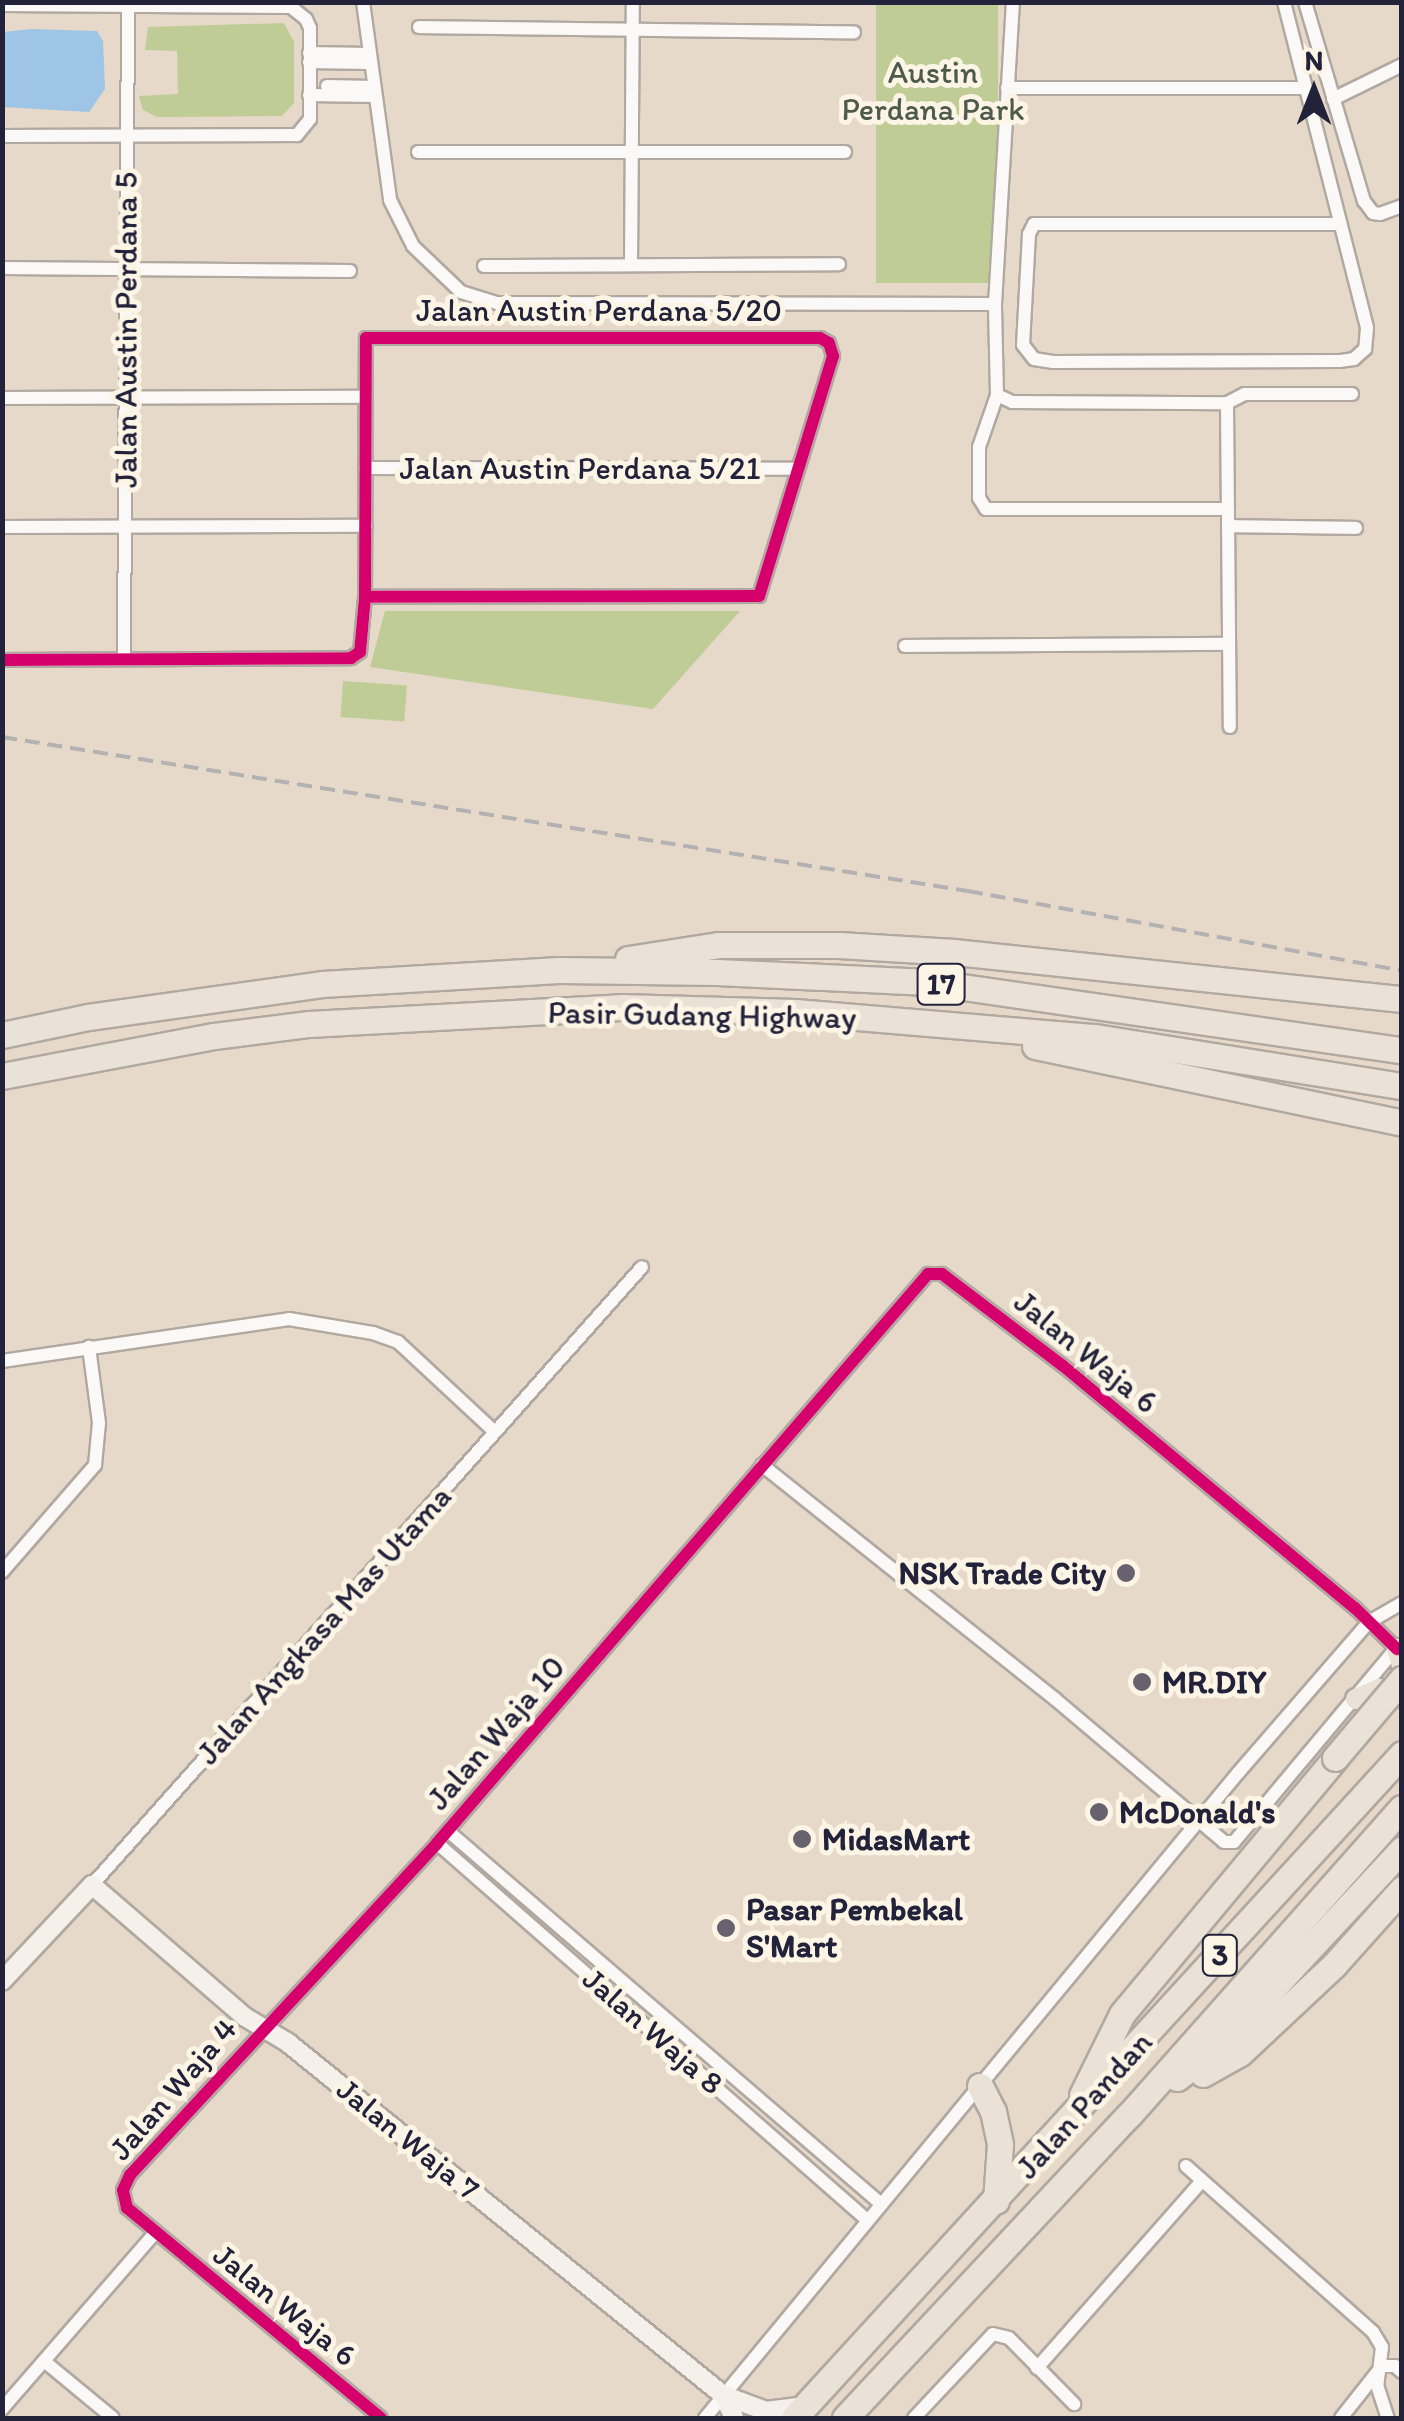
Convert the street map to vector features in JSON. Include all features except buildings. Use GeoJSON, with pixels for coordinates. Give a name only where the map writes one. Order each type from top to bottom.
{"type":"FeatureCollection","features":[{"type":"Feature","properties":{"kind":"highway"},"geometry":{"type":"LineString","coordinates":[[559,970],[718,944],[839,945],[954,952],[1402,998]]}},
{"type":"Feature","properties":{"kind":"highway","name":"Pasir Gudang Highway"},"geometry":{"type":"LineString","coordinates":[[2,1035],[88,1016],[322,984],[559,970],[717,972],[928,982],[1402,1050]]}},
{"type":"Feature","properties":{"kind":"highway","name":"Pasir Gudang Highway"},"geometry":{"type":"LineString","coordinates":[[2,1076],[214,1036],[328,1023],[621,1007],[796,1012],[1095,1038],[1402,1086]]}},
{"type":"Feature","properties":{"kind":"highway"},"geometry":{"type":"LineString","coordinates":[[2,1016],[88,1016]]}},
{"type":"Feature","properties":{"kind":"highway"},"geometry":{"type":"LineString","coordinates":[[928,1024],[1402,1123]]}},
{"type":"Feature","properties":{"kind":"highway"},"geometry":{"type":"LineString","coordinates":[[1069,2122],[1122,2014],[1402,1679]]}},
{"type":"Feature","properties":{"kind":"highway","name":"Jalan Pandan"},"geometry":{"type":"LineString","coordinates":[[800,2412],[1402,1754]]}},
{"type":"Feature","properties":{"kind":"highway","name":"Jalan Pandan"},"geometry":{"type":"LineString","coordinates":[[845,2418],[1129,2114],[1402,1808]]}},
{"type":"Feature","properties":{"kind":"highway"},"geometry":{"type":"LineString","coordinates":[[1129,2114],[1220,2045],[1402,1849]]}},
{"type":"Feature","properties":{"kind":"highway"},"geometry":{"type":"LineString","coordinates":[[1129,2114],[1240,2053],[1334,1966],[1398,1898]]}},
{"type":"Feature","properties":{"kind":"highway"},"geometry":{"type":"LineString","coordinates":[[980,2086],[993,2111],[1000,2144],[996,2201]]}},
{"type":"Feature","properties":{"kind":"main road"},"geometry":{"type":"LineString","coordinates":[[1356,1699],[1380,1689],[1402,1698]]}},
{"type":"Feature","properties":{"kind":"street"},"geometry":{"type":"LineString","coordinates":[[363,2],[384,172],[399,223],[428,266],[461,292],[498,303],[994,304]]}},
{"type":"Feature","properties":{"kind":"street"},"geometry":{"type":"LineString","coordinates":[[631,265],[633,2]]}},
{"type":"Feature","properties":{"kind":"street"},"geometry":{"type":"LineString","coordinates":[[1013,2],[994,304],[997,396],[979,447],[980,503],[992,509],[1228,509]]}},
{"type":"Feature","properties":{"kind":"street"},"geometry":{"type":"LineString","coordinates":[[1284,2],[1367,328],[1365,349],[1354,359],[1338,361],[1034,359],[1024,345],[1030,229],[1034,224],[1338,224]]}},
{"type":"Feature","properties":{"kind":"street"},"geometry":{"type":"LineString","coordinates":[[1305,2],[1367,208],[1380,214],[1402,206]]}},
{"type":"Feature","properties":{"kind":"street","name":"Jalan Austin Perdana 5"},"geometry":{"type":"LineString","coordinates":[[124,658],[128,3]]}},
{"type":"Feature","properties":{"kind":"street"},"geometry":{"type":"LineString","coordinates":[[2,5],[291,7],[306,19],[310,119],[297,135],[2,136]]}},
{"type":"Feature","properties":{"kind":"street"},"geometry":{"type":"LineString","coordinates":[[419,26],[854,32]]}},
{"type":"Feature","properties":{"kind":"street"},"geometry":{"type":"LineString","coordinates":[[309,58],[370,58]]}},
{"type":"Feature","properties":{"kind":"street"},"geometry":{"type":"LineString","coordinates":[[1333,99],[1402,65]]}},
{"type":"Feature","properties":{"kind":"street"},"geometry":{"type":"LineString","coordinates":[[1007,88],[1306,88]]}},
{"type":"Feature","properties":{"kind":"street"},"geometry":{"type":"LineString","coordinates":[[309,90],[374,91]]}},
{"type":"Feature","properties":{"kind":"street"},"geometry":{"type":"LineString","coordinates":[[418,152],[845,152]]}},
{"type":"Feature","properties":{"kind":"street"},"geometry":{"type":"LineString","coordinates":[[484,266],[839,264]]}},
{"type":"Feature","properties":{"kind":"street"},"geometry":{"type":"LineString","coordinates":[[2,268],[350,271]]}},
{"type":"Feature","properties":{"kind":"street","name":"Jalan Austin Perdana 5/20"},"geometry":{"type":"LineString","coordinates":[[366,397],[366,338],[820,338],[829,344],[832,356],[795,469]]}},
{"type":"Feature","properties":{"kind":"street"},"geometry":{"type":"LineString","coordinates":[[997,396],[1012,402],[1227,403],[1244,394],[1352,394]]}},
{"type":"Feature","properties":{"kind":"street"},"geometry":{"type":"LineString","coordinates":[[2,398],[366,397],[366,597],[360,652],[351,658],[2,660]]}},
{"type":"Feature","properties":{"kind":"street"},"geometry":{"type":"LineString","coordinates":[[1227,403],[1230,728]]}},
{"type":"Feature","properties":{"kind":"street","name":"Jalan Austin Perdana 5/21"},"geometry":{"type":"LineString","coordinates":[[366,468],[795,469]]}},
{"type":"Feature","properties":{"kind":"street"},"geometry":{"type":"LineString","coordinates":[[366,597],[756,598],[762,591],[795,469]]}},
{"type":"Feature","properties":{"kind":"street"},"geometry":{"type":"LineString","coordinates":[[2,527],[366,526]]}},
{"type":"Feature","properties":{"kind":"street"},"geometry":{"type":"LineString","coordinates":[[1228,526],[1356,528]]}},
{"type":"Feature","properties":{"kind":"street"},"geometry":{"type":"LineString","coordinates":[[904,646],[1230,644]]}},
{"type":"Feature","properties":{"kind":"street","name":"Jalan Angkasa Mas Utama"},"geometry":{"type":"LineString","coordinates":[[2,1981],[642,1267]]}},
{"type":"Feature","properties":{"kind":"street","name":"Jalan Waja 6"},"geometry":{"type":"LineString","coordinates":[[762,1465],[931,1272],[942,1274],[1062,1364],[1345,1600],[1400,1652]]}},
{"type":"Feature","properties":{"kind":"street"},"geometry":{"type":"LineString","coordinates":[[2,1362],[288,1319],[373,1333],[398,1342],[495,1432]]}},
{"type":"Feature","properties":{"kind":"street"},"geometry":{"type":"LineString","coordinates":[[2,1572],[95,1465],[98,1424],[89,1347]]}},
{"type":"Feature","properties":{"kind":"street"},"geometry":{"type":"LineString","coordinates":[[762,1465],[1055,1699],[1224,1842],[1234,1842],[1400,1652]]}},
{"type":"Feature","properties":{"kind":"street","name":"Jalan Waja 10"},"geometry":{"type":"LineString","coordinates":[[263,2029],[438,1843],[762,1465]]}},
{"type":"Feature","properties":{"kind":"street"},"geometry":{"type":"LineString","coordinates":[[705,2418],[1369,1622],[1400,1606]]}},
{"type":"Feature","properties":{"kind":"street","name":"Jalan Waja 8"},"geometry":{"type":"LineString","coordinates":[[448,1831],[880,2204]]}},
{"type":"Feature","properties":{"kind":"street","name":"Jalan Waja 8"},"geometry":{"type":"LineString","coordinates":[[438,1843],[868,2220]]}},
{"type":"Feature","properties":{"kind":"street","name":"Jalan Waja 7"},"geometry":{"type":"LineString","coordinates":[[92,1885],[263,2029],[287,2042],[724,2396],[766,2411],[800,2412]]}},
{"type":"Feature","properties":{"kind":"street","name":"Jalan Waja 4"},"geometry":{"type":"LineString","coordinates":[[154,2234],[127,2208],[123,2190],[130,2174],[263,2029]]}},
{"type":"Feature","properties":{"kind":"street"},"geometry":{"type":"LineString","coordinates":[[1186,2166],[1373,2332],[1382,2347],[1377,2385],[1388,2418]]}},
{"type":"Feature","properties":{"kind":"street"},"geometry":{"type":"LineString","coordinates":[[1037,2368],[1202,2181]]}},
{"type":"Feature","properties":{"kind":"street"},"geometry":{"type":"LineString","coordinates":[[2,2408],[154,2234]]}},
{"type":"Feature","properties":{"kind":"street","name":"Jalan Waja 6"},"geometry":{"type":"LineString","coordinates":[[154,2234],[381,2418]]}},
{"type":"Feature","properties":{"kind":"street"},"geometry":{"type":"LineString","coordinates":[[914,2418],[993,2334],[1009,2338],[1074,2404]]}},
{"type":"Feature","properties":{"kind":"street"},"geometry":{"type":"LineString","coordinates":[[44,2362],[114,2418]]}},
{"type":"Feature","properties":{"kind":"street"},"geometry":{"type":"LineString","coordinates":[[1382,2366],[1395,2366],[1402,2372]]}},
{"type":"Feature","properties":{"kind":"street"},"geometry":{"type":"LineString","coordinates":[[1340,2418],[1382,2366]]}},
{"type":"Feature","properties":{"kind":"street","name":"Jalan Waja 7"},"geometry":{"type":"LineString","coordinates":[[724,2396],[734,2418]]}},
{"type":"Feature","properties":{"kind":"green space","name":"Austin Perdana Park"},"geometry":{"type":"Polygon","coordinates":[[[876,3],[998,3],[998,283],[876,283],[876,3]]]}},
{"type":"Feature","properties":{"kind":"green space"},"geometry":{"type":"Polygon","coordinates":[[[284,23],[294,42],[294,103],[282,116],[157,117],[143,110],[139,96],[178,94],[177,51],[145,50],[148,27],[284,23]]]}},
{"type":"Feature","properties":{"kind":"green space"},"geometry":{"type":"Polygon","coordinates":[[[385,611],[740,611],[653,709],[370,667],[385,611]]]}},
{"type":"Feature","properties":{"kind":"green space"},"geometry":{"type":"Polygon","coordinates":[[[343,681],[407,685],[404,721],[340,717],[343,681]]]}},
{"type":"Feature","properties":{"kind":"water"},"geometry":{"type":"Polygon","coordinates":[[[97,31],[103,41],[105,89],[89,112],[3,107],[3,32],[97,31]]]}},
{"type":"Feature","properties":{"kind":"railway"},"geometry":{"type":"LineString","coordinates":[[2,737],[968,891],[1402,971]]}},
{"type":"Feature","properties":{"kind":"cycle path"},"geometry":{"type":"LineString","coordinates":[[2,660],[351,658],[360,652],[365,597],[366,338],[820,338],[829,343],[833,356],[759,596],[365,597]]}},
{"type":"Feature","properties":{"kind":"cycle path"},"geometry":{"type":"LineString","coordinates":[[381,2418],[127,2208],[123,2190],[130,2175],[437,1843],[928,1274],[942,1274],[1062,1365],[1355,1608],[1397,1649]]}},
{"type":"Feature","properties":{"kind":"place","name":"NSK Trade City"},"geometry":{"type":"Point","coordinates":[1126,1573]}},
{"type":"Feature","properties":{"kind":"place","name":"MR.DIY"},"geometry":{"type":"Point","coordinates":[1142,1682]}},
{"type":"Feature","properties":{"kind":"place","name":"McDonald's"},"geometry":{"type":"Point","coordinates":[1099,1812]}},
{"type":"Feature","properties":{"kind":"place","name":"MidasMart"},"geometry":{"type":"Point","coordinates":[802,1839]}},
{"type":"Feature","properties":{"kind":"place","name":"Pasar Pembekal S'Mart"},"geometry":{"type":"Point","coordinates":[726,1928]}}]}
